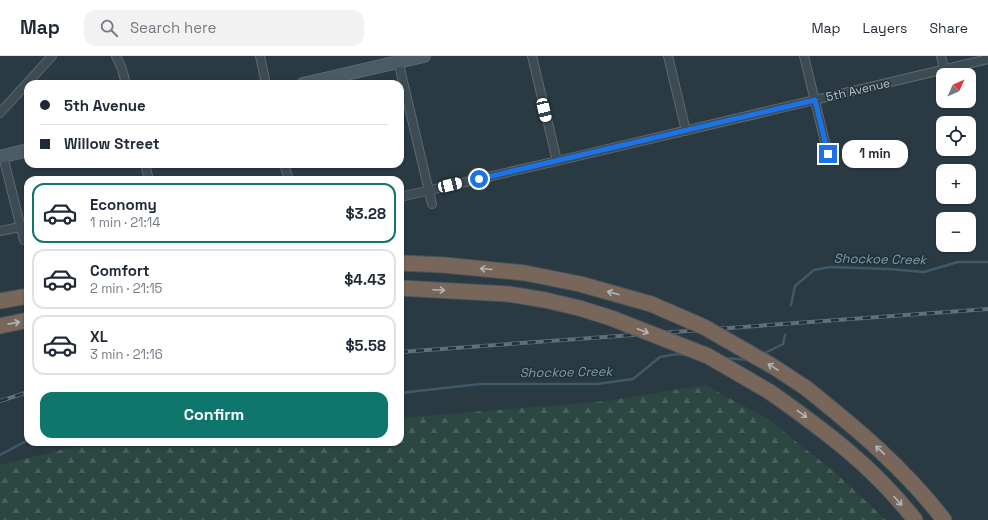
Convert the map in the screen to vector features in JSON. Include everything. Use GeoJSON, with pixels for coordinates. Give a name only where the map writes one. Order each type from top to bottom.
{"type":"FeatureCollection","features":[{"type":"Feature","properties":{"kind":"highway"},"geometry":{"type":"LineString","coordinates":[[404,264],[444,265],[525,273],[580,284],[651,304],[704,327],[774,367],[806,388],[860,432],[892,462],[944,520]]}},
{"type":"Feature","properties":{"kind":"highway"},"geometry":{"type":"LineString","coordinates":[[404,288],[508,294],[545,300],[579,308],[611,318],[708,356],[770,392],[824,430],[845,447],[879,479],[915,520]]}},
{"type":"Feature","properties":{"kind":"highway"},"geometry":{"type":"LineString","coordinates":[[0,301],[24,297]]}},
{"type":"Feature","properties":{"kind":"highway"},"geometry":{"type":"LineString","coordinates":[[0,326],[24,321]]}},
{"type":"Feature","properties":{"kind":"main road"},"geometry":{"type":"LineString","coordinates":[[318,80],[398,59],[424,56]]}},
{"type":"Feature","properties":{"kind":"main road"},"geometry":{"type":"LineString","coordinates":[[1,156],[24,151]]}},
{"type":"Feature","properties":{"kind":"street"},"geometry":{"type":"LineString","coordinates":[[30,80],[52,56]]}},
{"type":"Feature","properties":{"kind":"street"},"geometry":{"type":"LineString","coordinates":[[116,56],[125,80]]}},
{"type":"Feature","properties":{"kind":"street"},"geometry":{"type":"LineString","coordinates":[[122,56],[122,69]]}},
{"type":"Feature","properties":{"kind":"street"},"geometry":{"type":"LineString","coordinates":[[260,56],[265,80]]}},
{"type":"Feature","properties":{"kind":"street"},"geometry":{"type":"LineString","coordinates":[[532,56],[557,162]]}},
{"type":"Feature","properties":{"kind":"street"},"geometry":{"type":"LineString","coordinates":[[668,56],[686,131]]}},
{"type":"Feature","properties":{"kind":"street"},"geometry":{"type":"LineString","coordinates":[[804,56],[828,154]]}},
{"type":"Feature","properties":{"kind":"street"},"geometry":{"type":"LineString","coordinates":[[941,56],[944,68]]}},
{"type":"Feature","properties":{"kind":"street"},"geometry":{"type":"LineString","coordinates":[[398,59],[403,80]]}},
{"type":"Feature","properties":{"kind":"street","name":"5th Avenue"},"geometry":{"type":"LineString","coordinates":[[953,68],[988,60]]}},
{"type":"Feature","properties":{"kind":"street","name":"5th Avenue"},"geometry":{"type":"LineString","coordinates":[[404,196],[557,162],[936,72]]}},
{"type":"Feature","properties":{"kind":"street"},"geometry":{"type":"LineString","coordinates":[[404,85],[432,204]]}},
{"type":"Feature","properties":{"kind":"street"},"geometry":{"type":"LineString","coordinates":[[0,113],[24,87]]}},
{"type":"Feature","properties":{"kind":"street"},"geometry":{"type":"LineString","coordinates":[[1,156],[24,240]]}},
{"type":"Feature","properties":{"kind":"street"},"geometry":{"type":"LineString","coordinates":[[0,232],[20,227]]}},
{"type":"Feature","properties":{"kind":"green space"},"geometry":{"type":"Polygon","coordinates":[[[705,385],[768,419],[839,476],[886,520],[0,520],[0,465],[78,446],[404,446],[404,418],[607,401],[705,385]]]}},
{"type":"Feature","properties":{"kind":"waterway","name":"Shockoe Creek"},"geometry":{"type":"LineString","coordinates":[[791,305],[795,286],[814,270],[830,267],[924,272],[958,262],[988,262]]}},
{"type":"Feature","properties":{"kind":"waterway","name":"Shockoe Creek"},"geometry":{"type":"LineString","coordinates":[[763,354],[783,344],[785,335]]}},
{"type":"Feature","properties":{"kind":"waterway","name":"Shockoe Creek"},"geometry":{"type":"LineString","coordinates":[[404,393],[480,384],[597,384],[633,379],[660,357],[677,354],[686,355]]}},
{"type":"Feature","properties":{"kind":"waterway","name":"Shockoe Creek"},"geometry":{"type":"LineString","coordinates":[[724,358],[749,360]]}},
{"type":"Feature","properties":{"kind":"waterway","name":"Shockoe Creek"},"geometry":{"type":"LineString","coordinates":[[0,455],[24,442]]}},
{"type":"Feature","properties":{"kind":"railway"},"geometry":{"type":"LineString","coordinates":[[404,352],[988,309]]}},
{"type":"Feature","properties":{"kind":"railway"},"geometry":{"type":"LineString","coordinates":[[0,401],[24,393]]}},
{"type":"Feature","properties":{"kind":"route"},"geometry":{"type":"LineString","coordinates":[[479,179],[557,162],[815,100],[828,154]]}}]}
